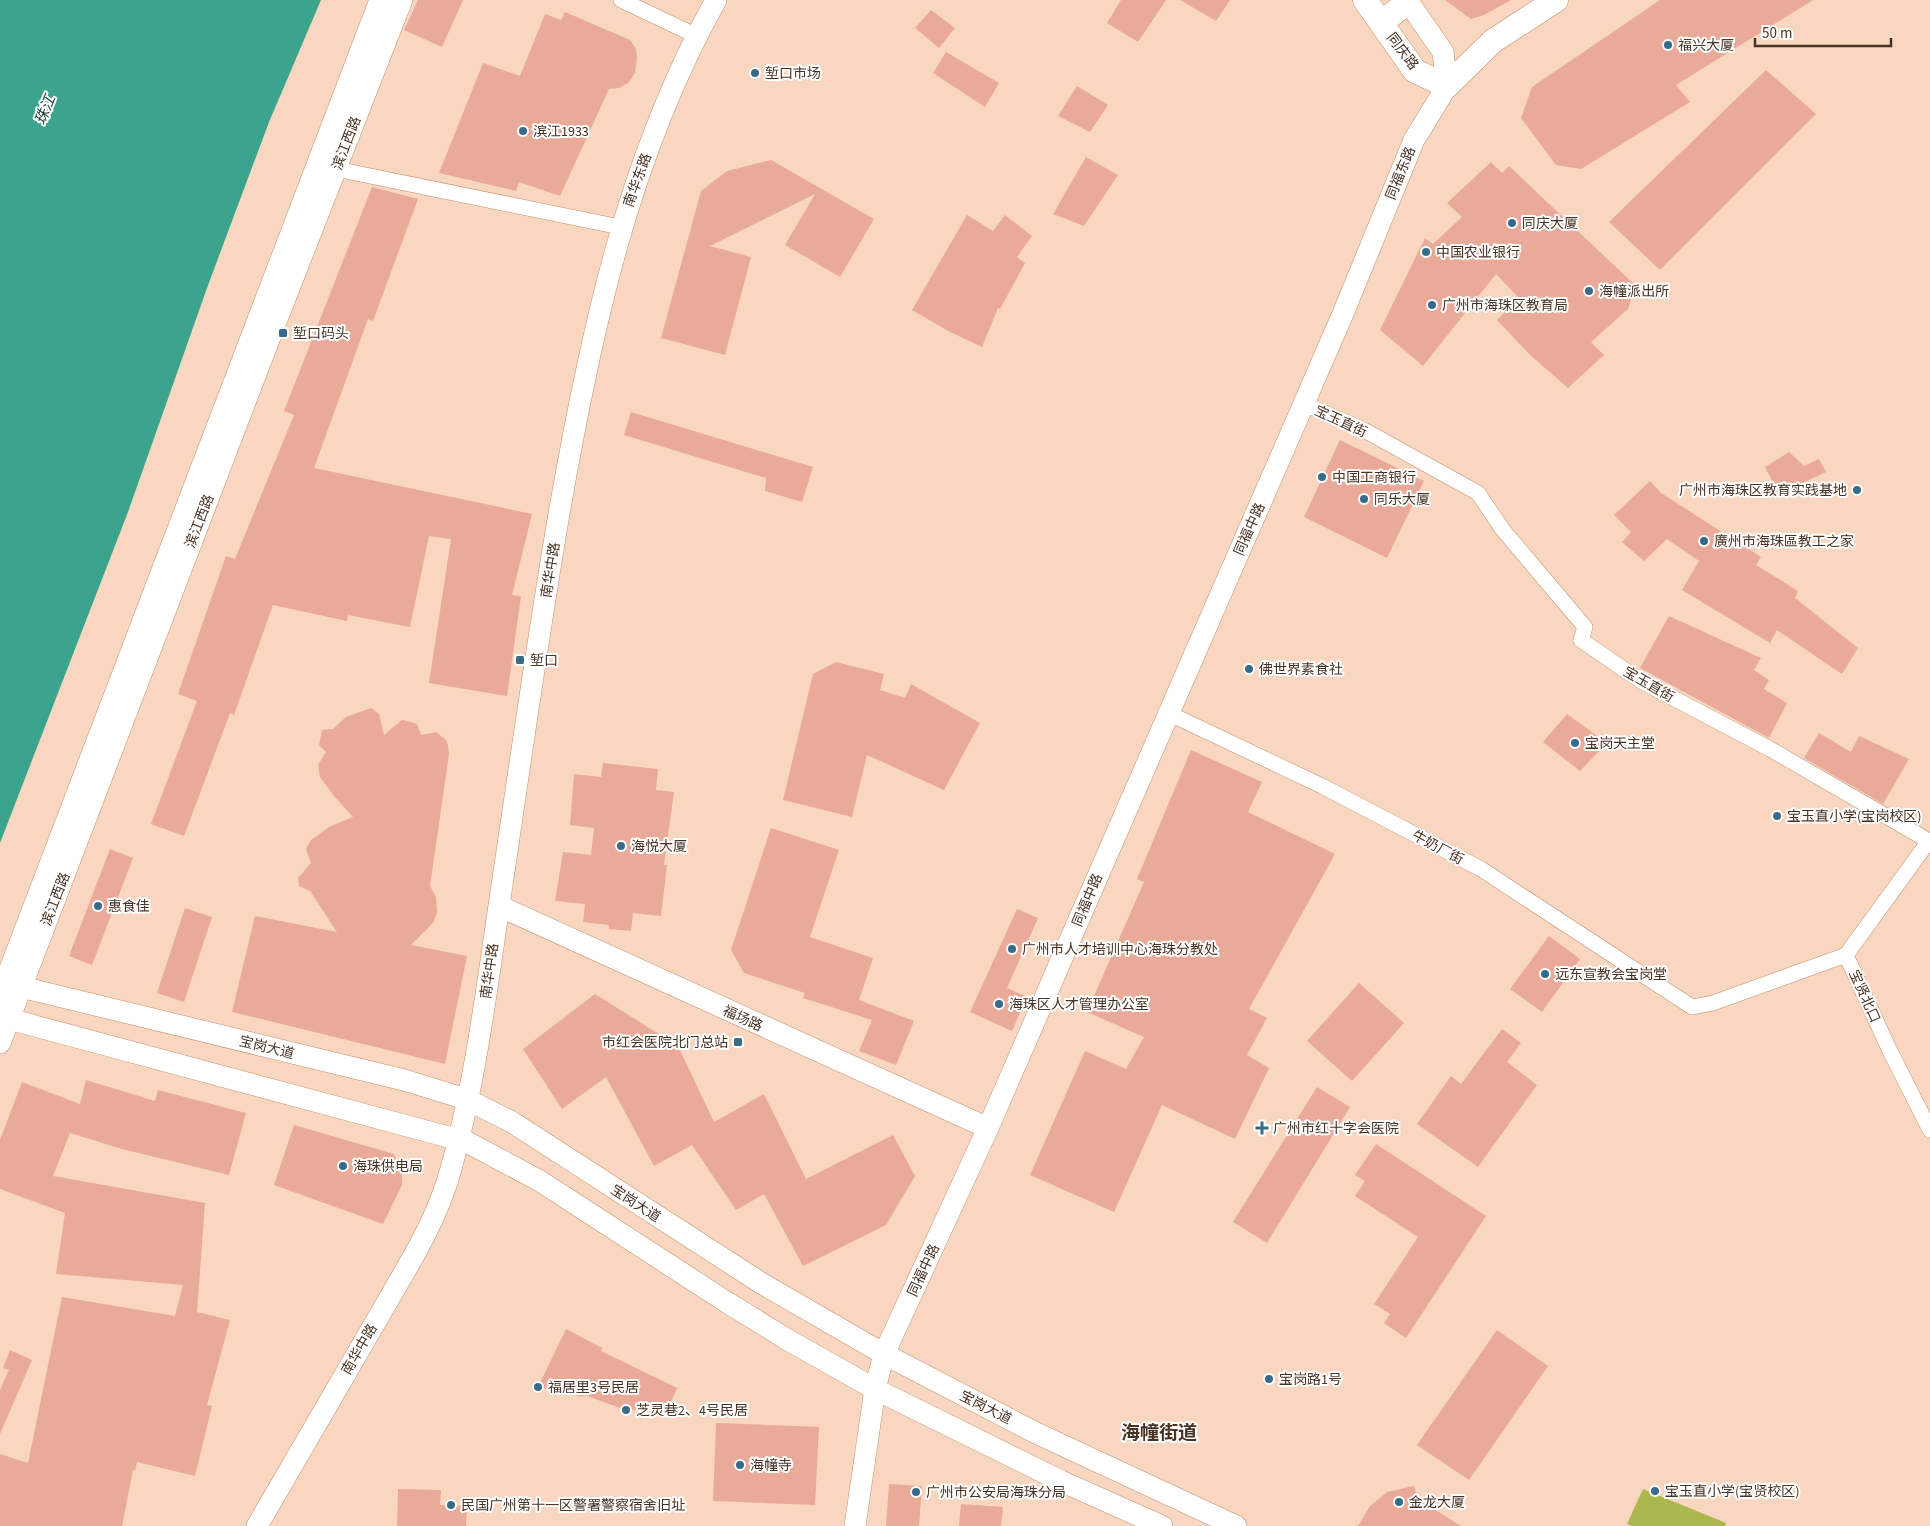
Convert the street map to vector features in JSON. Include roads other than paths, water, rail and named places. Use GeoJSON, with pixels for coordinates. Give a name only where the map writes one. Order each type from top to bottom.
{"type":"FeatureCollection","features":[{"type":"Feature","properties":{"kind":"main road","name":"滨江西路"},"geometry":{"type":"LineString","coordinates":[[0,997],[380,0]]}},
{"type":"Feature","properties":{"kind":"main road","name":"滨江西路"},"geometry":{"type":"LineString","coordinates":[[0,1043],[5,1011],[22,987],[402,0]]}},
{"type":"Feature","properties":{"kind":"main road","name":"同庆路"},"geometry":{"type":"LineString","coordinates":[[1365,0],[1415,71],[1446,86]]}},
{"type":"Feature","properties":{"kind":"main road","name":"同福东路"},"geometry":{"type":"LineString","coordinates":[[1306,399],[1414,140],[1446,86],[1494,41],[1556,0]]}},
{"type":"Feature","properties":{"kind":"main road","name":"南华东路"},"geometry":{"type":"LineString","coordinates":[[586,369],[598,310],[620,227],[642,164],[697,36],[715,1]]}},
{"type":"Feature","properties":{"kind":"main road"},"geometry":{"type":"LineString","coordinates":[[1382,22],[1408,1],[1443,52],[1446,86]]}},
{"type":"Feature","properties":{"kind":"main road","name":"南华中路"},"geometry":{"type":"LineString","coordinates":[[257,1526],[413,1257],[447,1182],[458,1138],[483,1014],[552,557],[586,369]]}},
{"type":"Feature","properties":{"kind":"main road","name":"同福中路"},"geometry":{"type":"LineString","coordinates":[[854,1526],[875,1389],[884,1354],[988,1128],[1306,399]]}},
{"type":"Feature","properties":{"kind":"main road","name":"福场路"},"geometry":{"type":"LineString","coordinates":[[498,906],[988,1128]]}},
{"type":"Feature","properties":{"kind":"main road"},"geometry":{"type":"LineString","coordinates":[[0,997],[22,987]]}},
{"type":"Feature","properties":{"kind":"main road","name":"宝岗大道"},"geometry":{"type":"LineString","coordinates":[[22,987],[404,1080],[466,1100],[512,1122],[761,1284],[884,1354],[1034,1432],[1236,1526]]}},
{"type":"Feature","properties":{"kind":"main road"},"geometry":{"type":"LineString","coordinates":[[5,1011],[458,1138],[496,1156],[540,1181],[728,1303],[788,1340],[875,1389],[1061,1481],[1162,1526]]}},
{"type":"Feature","properties":{"kind":"street"},"geometry":{"type":"LineString","coordinates":[[621,0],[697,36]]}},
{"type":"Feature","properties":{"kind":"street"},"geometry":{"type":"LineString","coordinates":[[336,168],[620,227]]}},
{"type":"Feature","properties":{"kind":"street","name":"宝玉直街"},"geometry":{"type":"LineString","coordinates":[[1306,399],[1478,493],[1503,530],[1584,627],[1581,640],[1641,681],[1770,749],[1929,840],[1846,955]]}},
{"type":"Feature","properties":{"kind":"street","name":"牛奶厂街"},"geometry":{"type":"LineString","coordinates":[[1168,713],[1322,786],[1481,869],[1692,1006]]}},
{"type":"Feature","properties":{"kind":"street","name":"宝贤北口"},"geometry":{"type":"LineString","coordinates":[[1692,1006],[1713,1003],[1846,955],[1888,1049],[1930,1130]]}},
{"type":"Feature","properties":{"kind":"water","name":"珠江"},"geometry":{"type":"Polygon","coordinates":[[[0,0],[321,0],[269,122],[207,288],[128,512],[0,843],[0,0]]]}},
{"type":"Feature","properties":{"kind":"place","name":"福兴大厦"},"geometry":{"type":"Point","coordinates":[1668,45]}},
{"type":"Feature","properties":{"kind":"place","name":"堑口市场"},"geometry":{"type":"Point","coordinates":[755,73]}},
{"type":"Feature","properties":{"kind":"place","name":"滨江1933"},"geometry":{"type":"Point","coordinates":[523,131]}},
{"type":"Feature","properties":{"kind":"place","name":"同庆大厦"},"geometry":{"type":"Point","coordinates":[1512,223]}},
{"type":"Feature","properties":{"kind":"place","name":"中国农业银行"},"geometry":{"type":"Point","coordinates":[1426,252]}},
{"type":"Feature","properties":{"kind":"place","name":"海幢派出所"},"geometry":{"type":"Point","coordinates":[1589,291]}},
{"type":"Feature","properties":{"kind":"place","name":"广州市海珠区教育局"},"geometry":{"type":"Point","coordinates":[1432,305]}},
{"type":"Feature","properties":{"kind":"place","name":"堑口码头"},"geometry":{"type":"Point","coordinates":[283,333]}},
{"type":"Feature","properties":{"kind":"place","name":"中国工商银行"},"geometry":{"type":"Point","coordinates":[1322,477]}},
{"type":"Feature","properties":{"kind":"place","name":"广州市海珠区教育实践基地"},"geometry":{"type":"Point","coordinates":[1857,490]}},
{"type":"Feature","properties":{"kind":"place","name":"同乐大厦"},"geometry":{"type":"Point","coordinates":[1364,499]}},
{"type":"Feature","properties":{"kind":"place","name":"廣州市海珠區教工之家"},"geometry":{"type":"Point","coordinates":[1704,541]}},
{"type":"Feature","properties":{"kind":"place","name":"堑口"},"geometry":{"type":"Point","coordinates":[520,660]}},
{"type":"Feature","properties":{"kind":"place","name":"佛世界素食社"},"geometry":{"type":"Point","coordinates":[1249,669]}},
{"type":"Feature","properties":{"kind":"place","name":"宝岗天主堂"},"geometry":{"type":"Point","coordinates":[1575,743]}},
{"type":"Feature","properties":{"kind":"place","name":"宝玉直小学(宝岗校区)"},"geometry":{"type":"Point","coordinates":[1777,816]}},
{"type":"Feature","properties":{"kind":"place","name":"海悦大厦"},"geometry":{"type":"Point","coordinates":[621,846]}},
{"type":"Feature","properties":{"kind":"place","name":"惠食佳"},"geometry":{"type":"Point","coordinates":[98,906]}},
{"type":"Feature","properties":{"kind":"place","name":"广州市人才培训中心海珠分教处"},"geometry":{"type":"Point","coordinates":[1012,949]}},
{"type":"Feature","properties":{"kind":"place","name":"远东宣教会宝岗堂"},"geometry":{"type":"Point","coordinates":[1545,974]}},
{"type":"Feature","properties":{"kind":"place","name":"海珠区人才管理办公室"},"geometry":{"type":"Point","coordinates":[999,1004]}},
{"type":"Feature","properties":{"kind":"place","name":"市红会医院北门总站"},"geometry":{"type":"Point","coordinates":[738,1042]}},
{"type":"Feature","properties":{"kind":"place","name":"广州市红十字会医院"},"geometry":{"type":"Point","coordinates":[1262,1128]}},
{"type":"Feature","properties":{"kind":"place","name":"海珠供电局"},"geometry":{"type":"Point","coordinates":[343,1166]}},
{"type":"Feature","properties":{"kind":"place","name":"宝岗路1号"},"geometry":{"type":"Point","coordinates":[1269,1379]}},
{"type":"Feature","properties":{"kind":"place","name":"福居里3号民居"},"geometry":{"type":"Point","coordinates":[538,1387]}},
{"type":"Feature","properties":{"kind":"place","name":"芝灵巷2、4号民居"},"geometry":{"type":"Point","coordinates":[626,1410]}},
{"type":"Feature","properties":{"kind":"place","name":"海幢寺"},"geometry":{"type":"Point","coordinates":[740,1465]}},
{"type":"Feature","properties":{"kind":"place","name":"宝玉直小学(宝贤校区)"},"geometry":{"type":"Point","coordinates":[1655,1491]}},
{"type":"Feature","properties":{"kind":"place","name":"广州市公安局海珠分局"},"geometry":{"type":"Point","coordinates":[916,1492]}},
{"type":"Feature","properties":{"kind":"place","name":"金龙大厦"},"geometry":{"type":"Point","coordinates":[1399,1502]}},
{"type":"Feature","properties":{"kind":"place","name":"民国广州第十一区警署警察宿舍旧址"},"geometry":{"type":"Point","coordinates":[451,1505]}},
{"type":"Feature","properties":{"kind":"district","name":"海幢街道"},"geometry":{"type":"Point","coordinates":[1159,1432]}}]}
